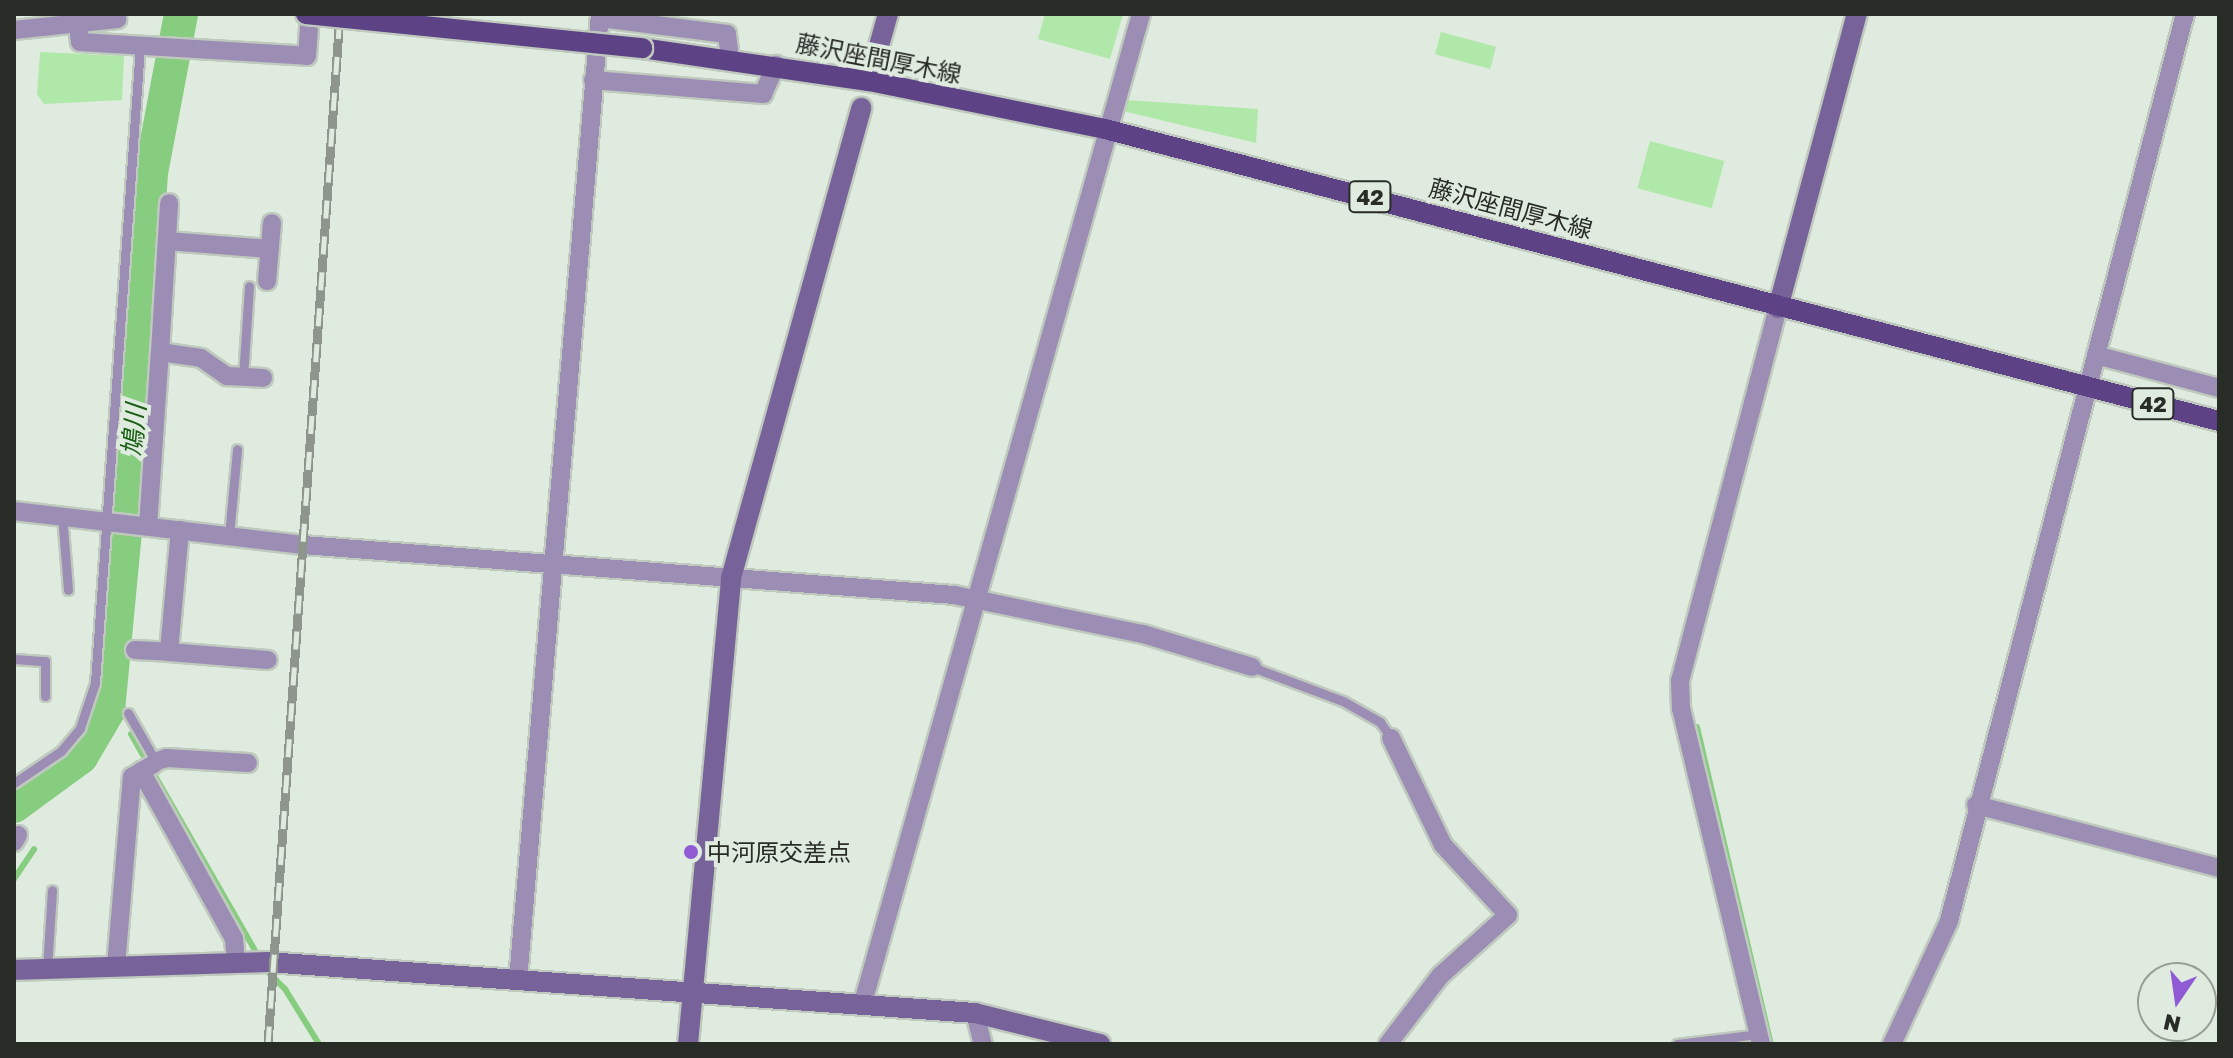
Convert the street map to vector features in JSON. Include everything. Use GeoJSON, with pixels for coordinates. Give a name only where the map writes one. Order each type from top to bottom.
{"type":"FeatureCollection","features":[{"type":"Feature","properties":{"kind":"main road","name":"藤沢座間厚木線"},"geometry":{"type":"LineString","coordinates":[[308,14],[776,65],[1105,129],[1778,308],[2219,421]]}},
{"type":"Feature","properties":{"kind":"street"},"geometry":{"type":"LineString","coordinates":[[14,30],[117,19],[117,14]]}},
{"type":"Feature","properties":{"kind":"street"},"geometry":{"type":"LineString","coordinates":[[78,24],[80,42],[307,56],[308,14]]}},
{"type":"Feature","properties":{"kind":"street"},"geometry":{"type":"LineString","coordinates":[[688,1044],[731,578],[888,14]]}},
{"type":"Feature","properties":{"kind":"street"},"geometry":{"type":"LineString","coordinates":[[862,1006],[972,598],[1105,129],[1141,14]]}},
{"type":"Feature","properties":{"kind":"street"},"geometry":{"type":"LineString","coordinates":[[1760,1039],[1681,709],[1680,681],[1857,14]]}},
{"type":"Feature","properties":{"kind":"street"},"geometry":{"type":"LineString","coordinates":[[1892,1044],[1949,921],[1976,805],[2185,14]]}},
{"type":"Feature","properties":{"kind":"street"},"geometry":{"type":"LineString","coordinates":[[518,980],[556,565],[600,16],[727,34],[730,59]]}},
{"type":"Feature","properties":{"kind":"street"},"geometry":{"type":"LineString","coordinates":[[593,80],[763,94],[776,65]]}},
{"type":"Feature","properties":{"kind":"street"},"geometry":{"type":"LineString","coordinates":[[142,525],[160,352],[169,203]]}},
{"type":"Feature","properties":{"kind":"street"},"geometry":{"type":"LineString","coordinates":[[258,284],[270,249],[272,223]]}},
{"type":"Feature","properties":{"kind":"street"},"geometry":{"type":"LineString","coordinates":[[167,241],[270,249]]}},
{"type":"Feature","properties":{"kind":"street"},"geometry":{"type":"LineString","coordinates":[[160,352],[201,358],[227,376],[263,378]]}},
{"type":"Feature","properties":{"kind":"street"},"geometry":{"type":"LineString","coordinates":[[2096,355],[2219,388]]}},
{"type":"Feature","properties":{"kind":"street"},"geometry":{"type":"LineString","coordinates":[[14,511],[229,536],[972,598],[1143,634],[1252,667]]}},
{"type":"Feature","properties":{"kind":"street"},"geometry":{"type":"LineString","coordinates":[[169,652],[180,530]]}},
{"type":"Feature","properties":{"kind":"street"},"geometry":{"type":"LineString","coordinates":[[135,650],[268,660]]}},
{"type":"Feature","properties":{"kind":"street"},"geometry":{"type":"LineString","coordinates":[[1388,1044],[1440,976],[1508,915],[1443,845],[1391,738]]}},
{"type":"Feature","properties":{"kind":"street"},"geometry":{"type":"LineString","coordinates":[[116,966],[132,777],[149,766],[248,763]]}},
{"type":"Feature","properties":{"kind":"street"},"geometry":{"type":"LineString","coordinates":[[149,766],[234,939],[251,962]]}},
{"type":"Feature","properties":{"kind":"street"},"geometry":{"type":"LineString","coordinates":[[1976,805],[2219,868]]}},
{"type":"Feature","properties":{"kind":"street"},"geometry":{"type":"LineString","coordinates":[[14,970],[251,962],[518,980],[975,1013],[1100,1044]]}},
{"type":"Feature","properties":{"kind":"street"},"geometry":{"type":"LineString","coordinates":[[975,1013],[983,1044]]}},
{"type":"Feature","properties":{"kind":"lane"},"geometry":{"type":"LineString","coordinates":[[14,783],[61,751],[90,705],[108,520],[143,46]]}},
{"type":"Feature","properties":{"kind":"lane"},"geometry":{"type":"LineString","coordinates":[[243,377],[258,284]]}},
{"type":"Feature","properties":{"kind":"lane"},"geometry":{"type":"LineString","coordinates":[[229,536],[237,449]]}},
{"type":"Feature","properties":{"kind":"lane"},"geometry":{"type":"LineString","coordinates":[[62,515],[68,590]]}},
{"type":"Feature","properties":{"kind":"lane"},"geometry":{"type":"LineString","coordinates":[[14,659],[45,661],[45,696]]}},
{"type":"Feature","properties":{"kind":"lane"},"geometry":{"type":"LineString","coordinates":[[1252,667],[1343,701],[1380,722],[1391,738]]}},
{"type":"Feature","properties":{"kind":"lane"},"geometry":{"type":"LineString","coordinates":[[128,713],[149,766]]}},
{"type":"Feature","properties":{"kind":"lane"},"geometry":{"type":"LineString","coordinates":[[47,968],[52,890]]}},
{"type":"Feature","properties":{"kind":"lane"},"geometry":{"type":"LineString","coordinates":[[1677,1044],[1760,1039]]}},
{"type":"Feature","properties":{"kind":"green space"},"geometry":{"type":"Polygon","coordinates":[[[1045,14],[1123,14],[1110,59],[1038,39],[1045,14]]]}},
{"type":"Feature","properties":{"kind":"green space"},"geometry":{"type":"Polygon","coordinates":[[[1441,32],[1496,47],[1490,69],[1435,54],[1441,32]]]}},
{"type":"Feature","properties":{"kind":"green space"},"geometry":{"type":"Polygon","coordinates":[[[40,52],[124,56],[122,100],[44,104],[37,94],[40,52]]]}},
{"type":"Feature","properties":{"kind":"green space"},"geometry":{"type":"Polygon","coordinates":[[[1126,100],[1258,109],[1256,143],[1123,111],[1126,100]]]}},
{"type":"Feature","properties":{"kind":"green space"},"geometry":{"type":"Polygon","coordinates":[[[1650,141],[1724,161],[1712,208],[1637,188],[1650,141]]]}},
{"type":"Feature","properties":{"kind":"waterway","name":"鳩川"},"geometry":{"type":"LineString","coordinates":[[14,806],[81,757],[108,711],[141,361],[151,173],[181,14]]}},
{"type":"Feature","properties":{"kind":"waterway"},"geometry":{"type":"LineString","coordinates":[[109,702],[116,713]]}},
{"type":"Feature","properties":{"kind":"waterway"},"geometry":{"type":"LineString","coordinates":[[1697,727],[1771,1044]]}},
{"type":"Feature","properties":{"kind":"waterway"},"geometry":{"type":"LineString","coordinates":[[131,734],[266,970],[285,989],[319,1044]]}},
{"type":"Feature","properties":{"kind":"waterway"},"geometry":{"type":"LineString","coordinates":[[14,879],[34,849]]}},
{"type":"Feature","properties":{"kind":"railway"},"geometry":{"type":"LineString","coordinates":[[268,1044],[340,14]]}},
{"type":"Feature","properties":{"kind":"place","name":"中河原交差点"},"geometry":{"type":"Point","coordinates":[691,852]}}]}
